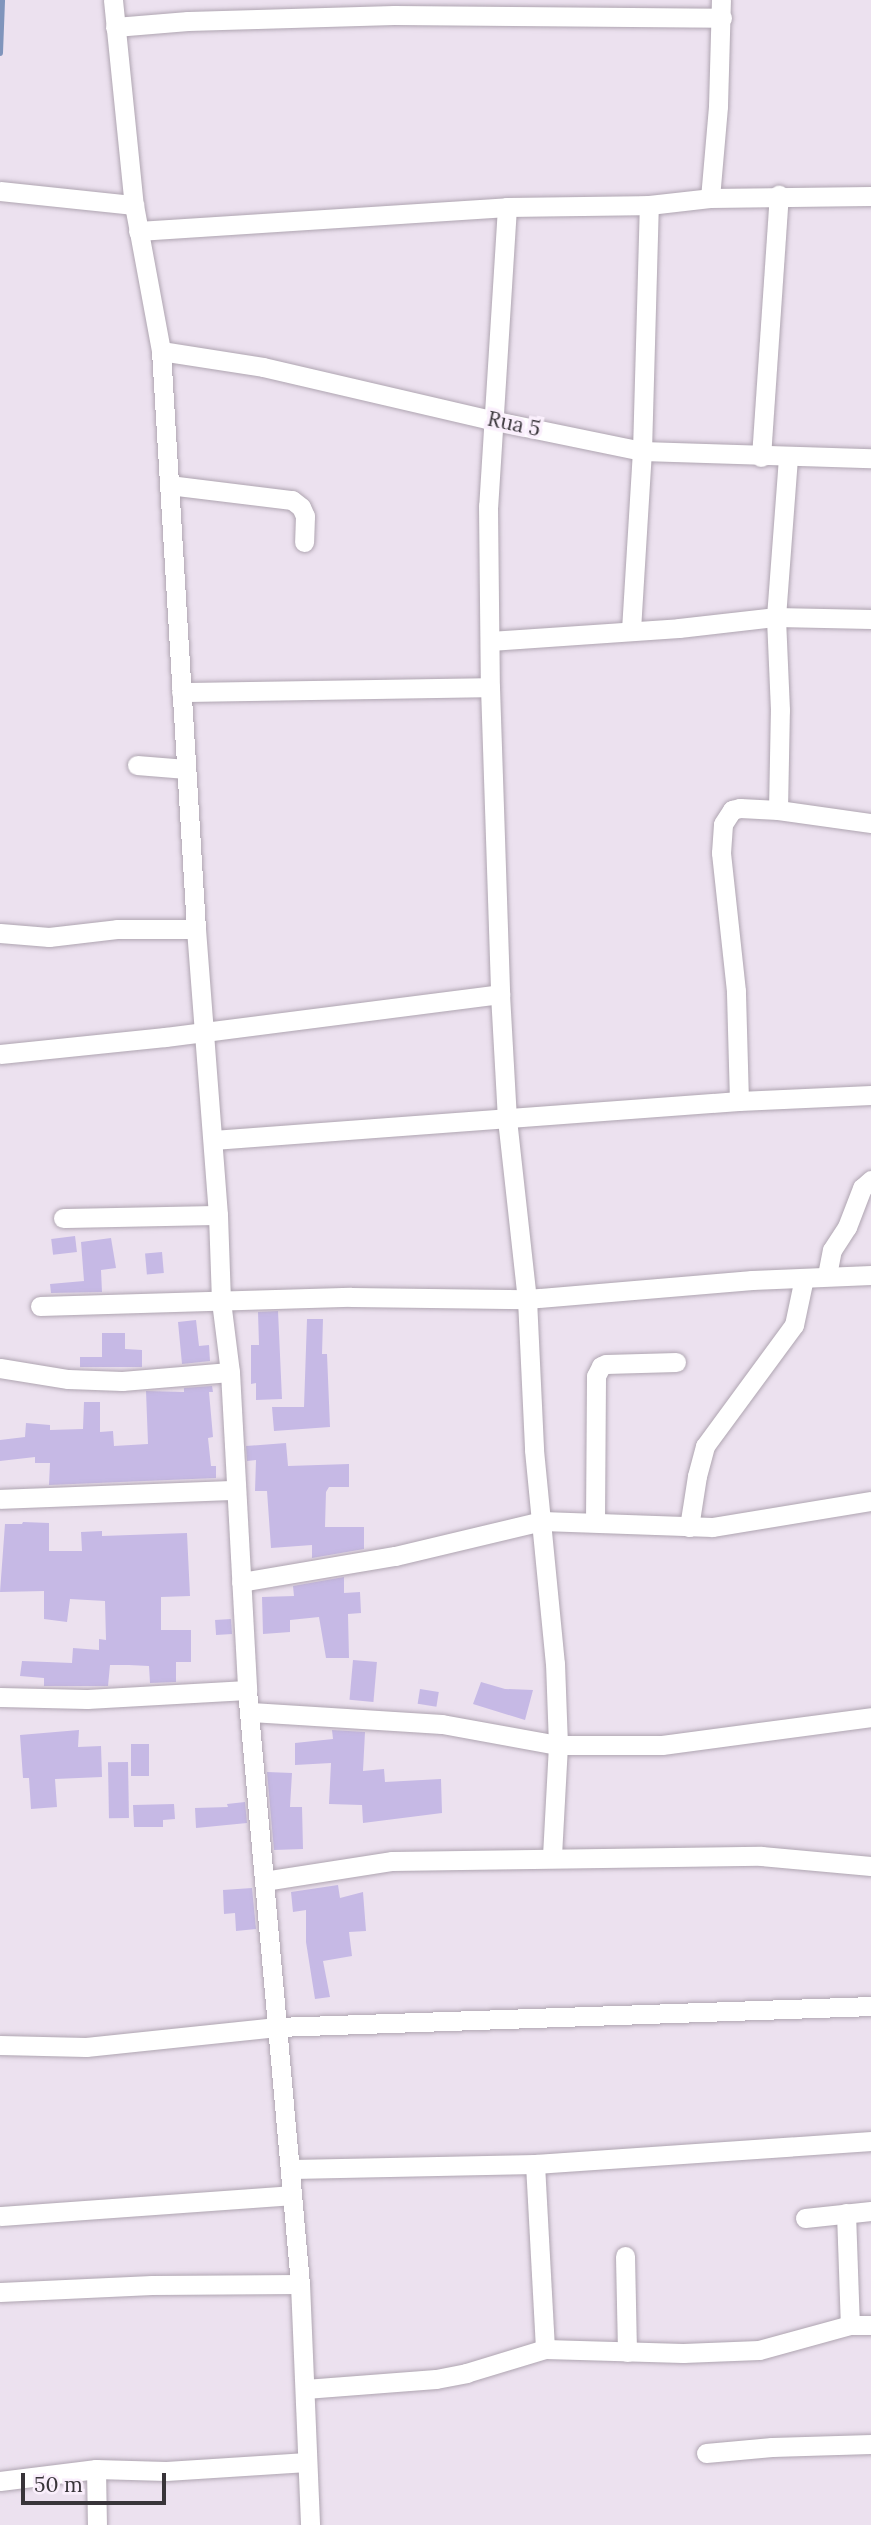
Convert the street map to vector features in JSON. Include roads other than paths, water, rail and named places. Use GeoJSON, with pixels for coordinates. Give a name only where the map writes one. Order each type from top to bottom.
{"type":"FeatureCollection","features":[{"type":"Feature","properties":{"kind":"street"},"geometry":{"type":"LineString","coordinates":[[113,0],[134,205],[161,351],[196,929],[218,1215],[221,1301],[230,1372],[247,1690],[276,2027],[292,2169],[291,2195],[300,2284],[310,2525]]}},
{"type":"Feature","properties":{"kind":"street"},"geometry":{"type":"LineString","coordinates":[[115,27],[188,21],[721,9],[710,198]]}},
{"type":"Feature","properties":{"kind":"street"},"geometry":{"type":"LineString","coordinates":[[0,191],[134,205]]}},
{"type":"Feature","properties":{"kind":"street"},"geometry":{"type":"LineString","coordinates":[[761,457],[779,195]]}},
{"type":"Feature","properties":{"kind":"street"},"geometry":{"type":"LineString","coordinates":[[138,230],[507,207],[649,205],[710,198],[779,195],[871,196]]}},
{"type":"Feature","properties":{"kind":"street"},"geometry":{"type":"LineString","coordinates":[[631,630],[642,451],[649,205]]}},
{"type":"Feature","properties":{"kind":"street"},"geometry":{"type":"LineString","coordinates":[[507,207],[491,420],[490,687],[500,994],[508,1119],[527,1298],[534,1450],[555,1664],[558,1745],[552,1857]]}},
{"type":"Feature","properties":{"kind":"street","name":"Rua 5"},"geometry":{"type":"LineString","coordinates":[[161,351],[277,370],[491,420],[642,451],[761,457],[871,458]]}},
{"type":"Feature","properties":{"kind":"street"},"geometry":{"type":"LineString","coordinates":[[778,810],[780,710],[776,618],[788,457]]}},
{"type":"Feature","properties":{"kind":"street"},"geometry":{"type":"LineString","coordinates":[[169,485],[292,500],[301,507],[305,516],[303,542]]}},
{"type":"Feature","properties":{"kind":"street"},"geometry":{"type":"LineString","coordinates":[[490,641],[679,628],[776,618],[871,619]]}},
{"type":"Feature","properties":{"kind":"street"},"geometry":{"type":"LineString","coordinates":[[181,692],[490,687]]}},
{"type":"Feature","properties":{"kind":"street"},"geometry":{"type":"LineString","coordinates":[[138,765],[186,769]]}},
{"type":"Feature","properties":{"kind":"street"},"geometry":{"type":"LineString","coordinates":[[739,1101],[736,991],[721,853],[723,824],[732,810],[778,810],[871,823]]}},
{"type":"Feature","properties":{"kind":"street"},"geometry":{"type":"LineString","coordinates":[[0,933],[49,937],[117,929],[196,929]]}},
{"type":"Feature","properties":{"kind":"street"},"geometry":{"type":"LineString","coordinates":[[0,1054],[500,994]]}},
{"type":"Feature","properties":{"kind":"street"},"geometry":{"type":"LineString","coordinates":[[213,1140],[739,1101],[871,1095]]}},
{"type":"Feature","properties":{"kind":"street"},"geometry":{"type":"LineString","coordinates":[[827,1275],[832,1251],[847,1227],[862,1188],[871,1180]]}},
{"type":"Feature","properties":{"kind":"street"},"geometry":{"type":"LineString","coordinates":[[63,1218],[218,1215]]}},
{"type":"Feature","properties":{"kind":"street"},"geometry":{"type":"LineString","coordinates":[[40,1306],[399,1297],[527,1298],[827,1275],[871,1275]]}},
{"type":"Feature","properties":{"kind":"street"},"geometry":{"type":"LineString","coordinates":[[690,1527],[697,1476],[705,1446],[794,1325],[804,1278]]}},
{"type":"Feature","properties":{"kind":"street"},"geometry":{"type":"LineString","coordinates":[[595,1522],[596,1376],[601,1366],[676,1362]]}},
{"type":"Feature","properties":{"kind":"street"},"geometry":{"type":"LineString","coordinates":[[0,1368],[68,1379],[122,1381],[230,1372]]}},
{"type":"Feature","properties":{"kind":"street"},"geometry":{"type":"LineString","coordinates":[[0,1499],[235,1490]]}},
{"type":"Feature","properties":{"kind":"street"},"geometry":{"type":"LineString","coordinates":[[242,1581],[395,1556],[542,1521],[712,1527],[871,1501]]}},
{"type":"Feature","properties":{"kind":"street"},"geometry":{"type":"LineString","coordinates":[[0,1697],[87,1699],[247,1690]]}},
{"type":"Feature","properties":{"kind":"street"},"geometry":{"type":"LineString","coordinates":[[251,1713],[442,1724],[558,1745],[662,1745],[871,1717]]}},
{"type":"Feature","properties":{"kind":"street"},"geometry":{"type":"LineString","coordinates":[[264,1881],[392,1861],[552,1857],[761,1856],[871,1866]]}},
{"type":"Feature","properties":{"kind":"street"},"geometry":{"type":"LineString","coordinates":[[0,2045],[86,2047],[276,2027],[871,2006]]}},
{"type":"Feature","properties":{"kind":"street"},"geometry":{"type":"LineString","coordinates":[[292,2169],[535,2164],[871,2141]]}},
{"type":"Feature","properties":{"kind":"street"},"geometry":{"type":"LineString","coordinates":[[535,2164],[545,2348]]}},
{"type":"Feature","properties":{"kind":"street"},"geometry":{"type":"LineString","coordinates":[[0,2216],[291,2195]]}},
{"type":"Feature","properties":{"kind":"street"},"geometry":{"type":"LineString","coordinates":[[805,2218],[871,2211]]}},
{"type":"Feature","properties":{"kind":"street"},"geometry":{"type":"LineString","coordinates":[[846,2213],[850,2325]]}},
{"type":"Feature","properties":{"kind":"street"},"geometry":{"type":"LineString","coordinates":[[625,2256],[627,2353]]}},
{"type":"Feature","properties":{"kind":"street"},"geometry":{"type":"LineString","coordinates":[[0,2292],[152,2285],[300,2284]]}},
{"type":"Feature","properties":{"kind":"street"},"geometry":{"type":"LineString","coordinates":[[304,2389],[436,2379],[466,2373],[545,2348],[627,2353],[759,2350],[850,2325],[871,2325]]}},
{"type":"Feature","properties":{"kind":"street"},"geometry":{"type":"LineString","coordinates":[[706,2453],[772,2446],[871,2444]]}},
{"type":"Feature","properties":{"kind":"street"},"geometry":{"type":"LineString","coordinates":[[0,2481],[96,2469],[166,2471],[307,2462]]}},
{"type":"Feature","properties":{"kind":"street"},"geometry":{"type":"LineString","coordinates":[[96,2469],[97,2525]]}},
{"type":"Feature","properties":{"kind":"waterway"},"geometry":{"type":"LineString","coordinates":[[0,53],[2,0]]}}]}
